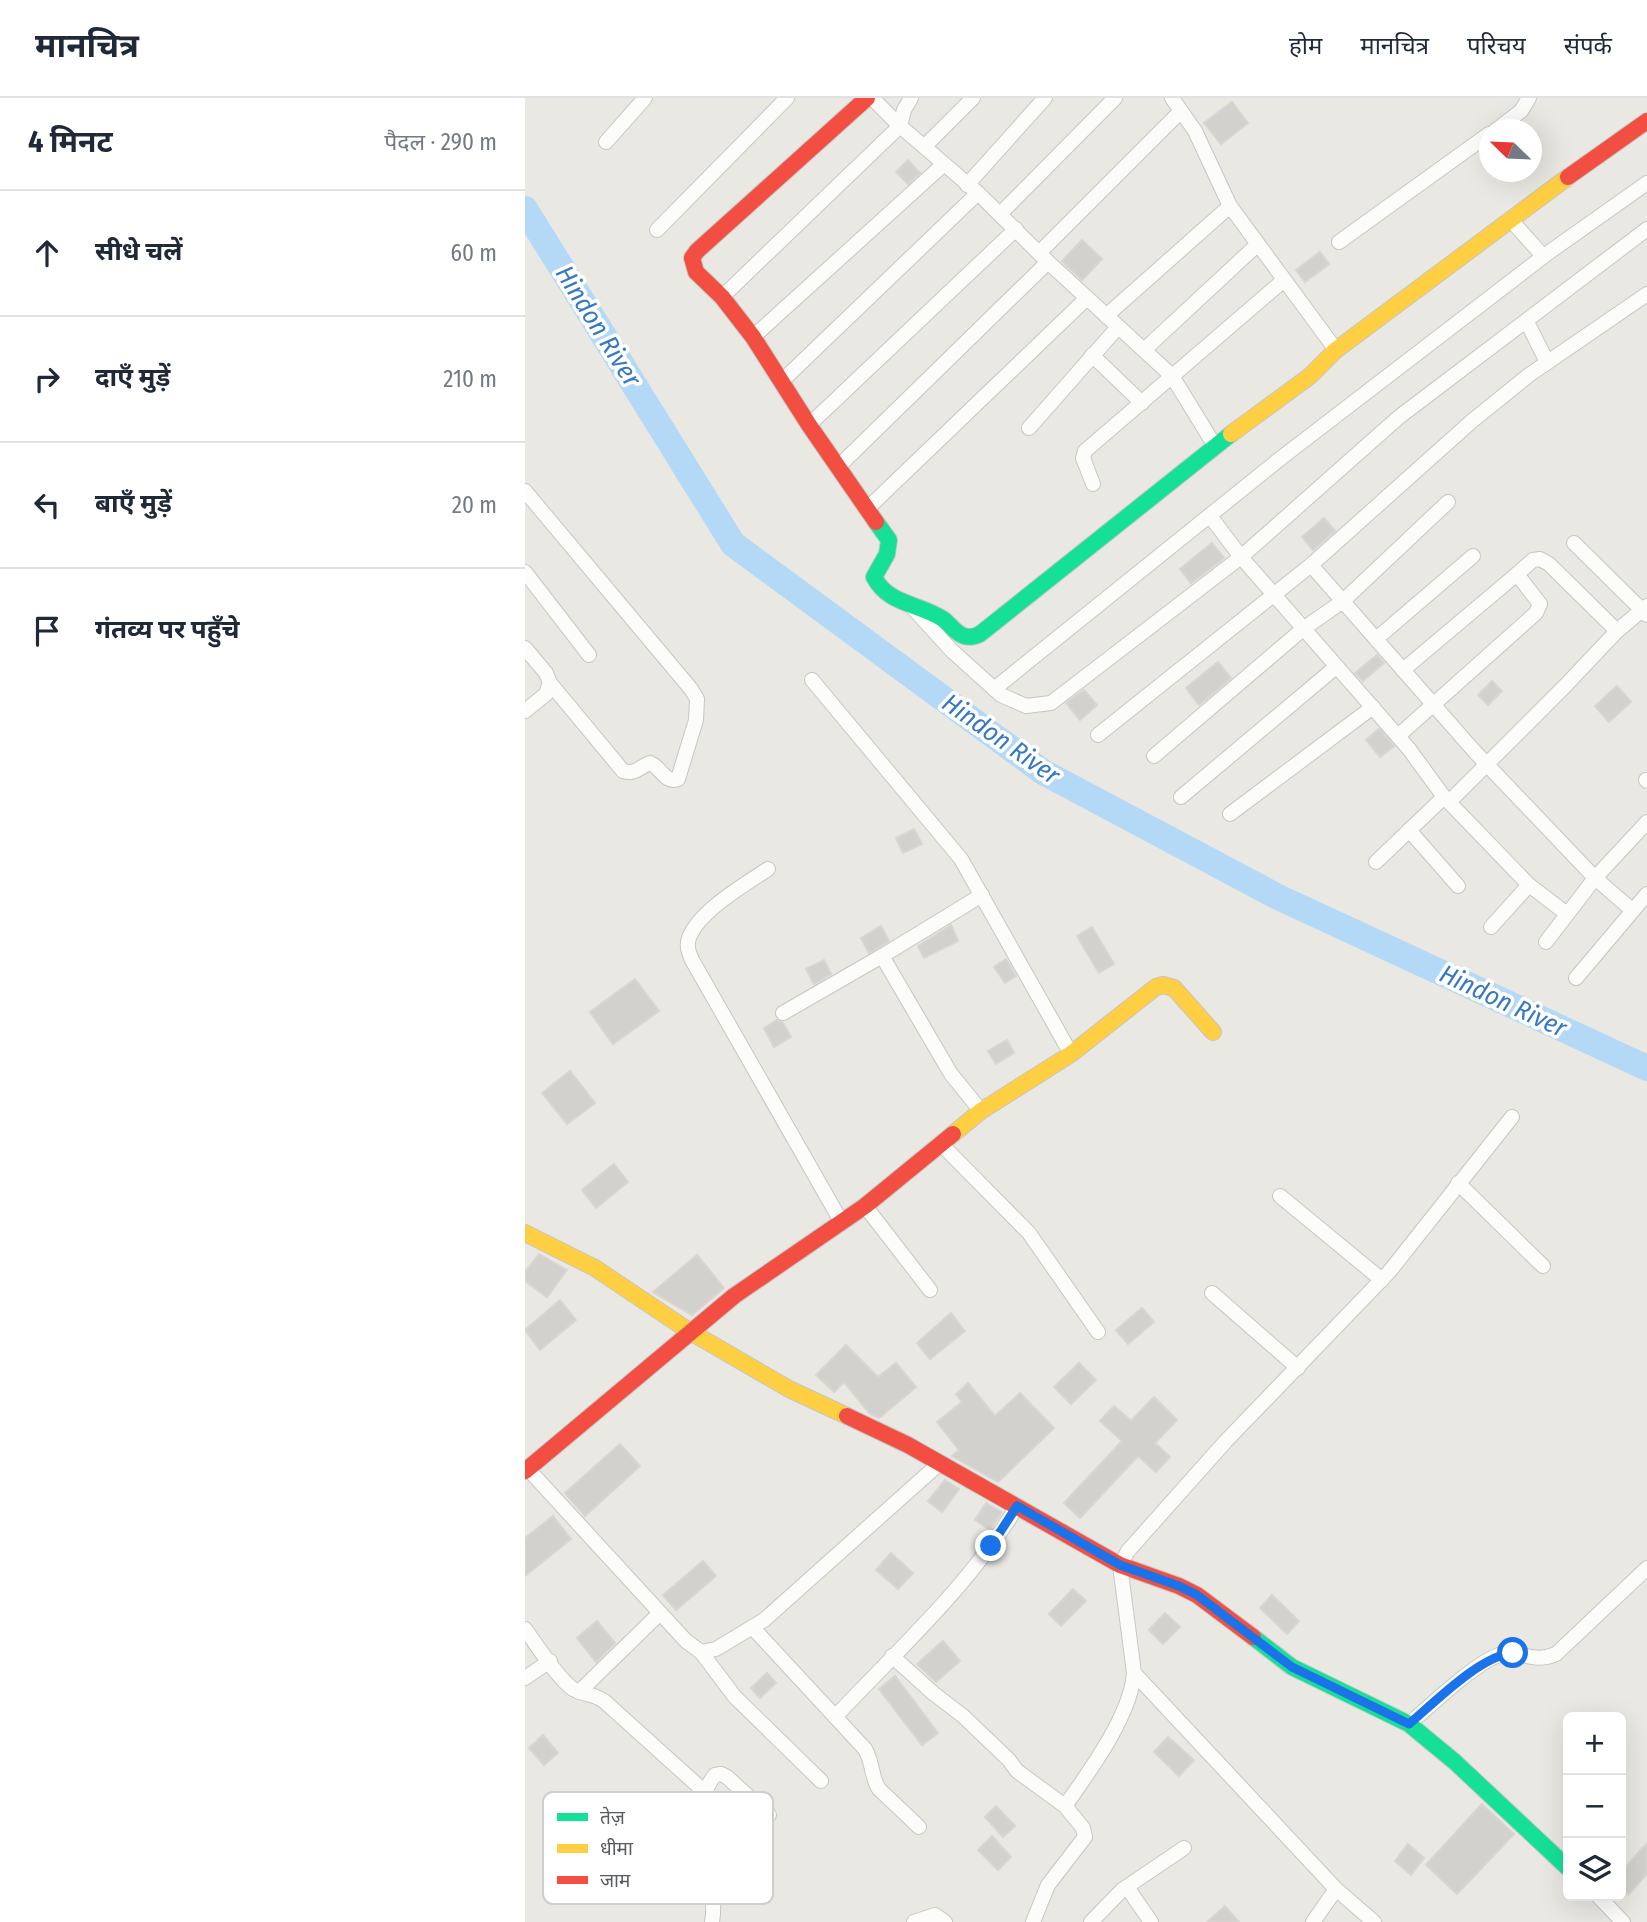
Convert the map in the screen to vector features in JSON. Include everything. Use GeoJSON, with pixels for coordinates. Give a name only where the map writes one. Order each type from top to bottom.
{"type":"FeatureCollection","features":[{"type":"Feature","properties":{"kind":"street"},"geometry":{"type":"LineString","coordinates":[[606,142],[645,98]]}},
{"type":"Feature","properties":{"kind":"street"},"geometry":{"type":"LineString","coordinates":[[657,230],[787,98]]}},
{"type":"Feature","properties":{"kind":"street"},"geometry":{"type":"LineString","coordinates":[[1215,446],[1172,376],[1000,214],[869,98],[692,258],[696,272],[722,297],[753,337],[889,540],[887,554],[874,577],[877,587],[884,593],[943,619],[965,636],[972,638],[1215,446],[1310,376],[1336,350],[1510,219],[1647,121]]}},
{"type":"Feature","properties":{"kind":"street"},"geometry":{"type":"LineString","coordinates":[[722,297],[900,126],[904,110],[911,98]]}},
{"type":"Feature","properties":{"kind":"street"},"geometry":{"type":"LineString","coordinates":[[925,146],[973,98]]}},
{"type":"Feature","properties":{"kind":"street"},"geometry":{"type":"LineString","coordinates":[[782,381],[972,189],[1045,98]]}},
{"type":"Feature","properties":{"kind":"street"},"geometry":{"type":"LineString","coordinates":[[1000,214],[1115,98]]}},
{"type":"Feature","properties":{"kind":"street"},"geometry":{"type":"LineString","coordinates":[[1172,98],[1195,131],[1230,205],[1336,350]]}},
{"type":"Feature","properties":{"kind":"street"},"geometry":{"type":"LineString","coordinates":[[1510,119],[1521,111],[1529,98]]}},
{"type":"Feature","properties":{"kind":"street"},"geometry":{"type":"LineString","coordinates":[[838,467],[1044,258],[1181,111]]}},
{"type":"Feature","properties":{"kind":"street"},"geometry":{"type":"LineString","coordinates":[[1339,242],[1479,141]]}},
{"type":"Feature","properties":{"kind":"street"},"geometry":{"type":"LineString","coordinates":[[753,337],[944,164]]}},
{"type":"Feature","properties":{"kind":"street"},"geometry":{"type":"LineString","coordinates":[[994,689],[1281,458],[1543,256],[1647,183]]}},
{"type":"Feature","properties":{"kind":"street"},"geometry":{"type":"LineString","coordinates":[[1106,316],[1230,205]]}},
{"type":"Feature","properties":{"kind":"street"},"geometry":{"type":"LineString","coordinates":[[1510,219],[1543,256]]}},
{"type":"Feature","properties":{"kind":"street"},"geometry":{"type":"LineString","coordinates":[[810,425],[1016,229]]}},
{"type":"Feature","properties":{"kind":"street"},"geometry":{"type":"LineString","coordinates":[[911,605],[951,650],[994,689],[1013,702],[1026,706],[1051,703],[1241,557],[1399,417],[1647,229]]}},
{"type":"Feature","properties":{"kind":"street"},"geometry":{"type":"LineString","coordinates":[[1144,350],[1258,244]]}},
{"type":"Feature","properties":{"kind":"street"},"geometry":{"type":"LineString","coordinates":[[1093,484],[1083,458],[1085,451],[1284,280]]}},
{"type":"Feature","properties":{"kind":"street"},"geometry":{"type":"LineString","coordinates":[[1098,735],[1311,565],[1472,421],[1547,362],[1647,294]]}},
{"type":"Feature","properties":{"kind":"street"},"geometry":{"type":"LineString","coordinates":[[868,508],[1087,298]]}},
{"type":"Feature","properties":{"kind":"street"},"geometry":{"type":"LineString","coordinates":[[1527,321],[1547,362]]}},
{"type":"Feature","properties":{"kind":"street"},"geometry":{"type":"LineString","coordinates":[[1029,428],[1118,327]]}},
{"type":"Feature","properties":{"kind":"street"},"geometry":{"type":"LineString","coordinates":[[1092,355],[1142,403]]}},
{"type":"Feature","properties":{"kind":"street"},"geometry":{"type":"LineString","coordinates":[[525,491],[697,699],[696,720],[678,779],[667,779],[659,768],[650,763],[638,771],[624,771],[550,683],[546,673],[525,648]]}},
{"type":"Feature","properties":{"kind":"street"},"geometry":{"type":"LineString","coordinates":[[1154,756],[1303,629],[1343,601],[1448,502]]}},
{"type":"Feature","properties":{"kind":"street"},"geometry":{"type":"LineString","coordinates":[[1210,516],[1241,557],[1398,736],[1447,799],[1529,885],[1567,914]]}},
{"type":"Feature","properties":{"kind":"street"},"geometry":{"type":"LineString","coordinates":[[1376,862],[1486,764],[1617,631],[1646,610],[1574,543]]}},
{"type":"Feature","properties":{"kind":"street"},"geometry":{"type":"LineString","coordinates":[[1376,639],[1473,556]]}},
{"type":"Feature","properties":{"kind":"street"},"geometry":{"type":"LineString","coordinates":[[1403,670],[1534,560],[1540,559],[1549,564],[1617,631]]}},
{"type":"Feature","properties":{"kind":"street"},"geometry":{"type":"LineString","coordinates":[[1311,565],[1486,764],[1595,878],[1632,910]]}},
{"type":"Feature","properties":{"kind":"street"},"geometry":{"type":"LineString","coordinates":[[525,572],[589,655]]}},
{"type":"Feature","properties":{"kind":"street"},"geometry":{"type":"LineString","coordinates":[[1398,736],[1539,608],[1538,598],[1517,574]]}},
{"type":"Feature","properties":{"kind":"street"},"geometry":{"type":"LineString","coordinates":[[1181,797],[1336,667]]}},
{"type":"Feature","properties":{"kind":"street"},"geometry":{"type":"LineString","coordinates":[[812,680],[961,859],[1071,1054]]}},
{"type":"Feature","properties":{"kind":"street"},"geometry":{"type":"LineString","coordinates":[[525,711],[545,694],[550,683]]}},
{"type":"Feature","properties":{"kind":"street"},"geometry":{"type":"LineString","coordinates":[[1230,814],[1373,708]]}},
{"type":"Feature","properties":{"kind":"street"},"geometry":{"type":"LineString","coordinates":[[1546,942],[1595,878],[1647,822]]}},
{"type":"Feature","properties":{"kind":"street"},"geometry":{"type":"LineString","coordinates":[[1409,830],[1458,886]]}},
{"type":"Feature","properties":{"kind":"street"},"geometry":{"type":"LineString","coordinates":[[768,869],[711,911],[689,938],[687,948],[842,1223]]}},
{"type":"Feature","properties":{"kind":"street"},"geometry":{"type":"LineString","coordinates":[[1491,927],[1529,885]]}},
{"type":"Feature","properties":{"kind":"street"},"geometry":{"type":"LineString","coordinates":[[1576,978],[1647,894]]}},
{"type":"Feature","properties":{"kind":"street"},"geometry":{"type":"LineString","coordinates":[[783,1013],[982,895]]}},
{"type":"Feature","properties":{"kind":"street"},"geometry":{"type":"LineString","coordinates":[[882,956],[944,1064],[981,1111]]}},
{"type":"Feature","properties":{"kind":"street"},"geometry":{"type":"LineString","coordinates":[[821,1781],[735,1698],[701,1651],[693,1647],[660,1613],[526,1470],[734,1296],[842,1223],[981,1111],[1071,1054],[1156,987],[1163,985],[1174,988],[1213,1032]]}},
{"type":"Feature","properties":{"kind":"street"},"geometry":{"type":"LineString","coordinates":[[1065,1806],[1096,1762],[1132,1688],[1134,1673],[1120,1565],[1128,1551],[1225,1443],[1382,1280],[1513,1117]]}},
{"type":"Feature","properties":{"kind":"street"},"geometry":{"type":"LineString","coordinates":[[942,1145],[1029,1233],[1098,1332]]}},
{"type":"Feature","properties":{"kind":"street"},"geometry":{"type":"LineString","coordinates":[[1458,1183],[1543,1266]]}},
{"type":"Feature","properties":{"kind":"street"},"geometry":{"type":"LineString","coordinates":[[1280,1196],[1382,1280]]}},
{"type":"Feature","properties":{"kind":"street"},"geometry":{"type":"LineString","coordinates":[[865,1206],[930,1290]]}},
{"type":"Feature","properties":{"kind":"street"},"geometry":{"type":"LineString","coordinates":[[525,1233],[595,1268],[689,1331],[789,1388],[908,1445],[1120,1565],[1197,1595],[1292,1667],[1409,1724],[1455,1762],[1563,1863]]}},
{"type":"Feature","properties":{"kind":"street"},"geometry":{"type":"LineString","coordinates":[[1212,1293],[1297,1368]]}},
{"type":"Feature","properties":{"kind":"street"},"geometry":{"type":"LineString","coordinates":[[701,1651],[716,1649],[753,1628],[940,1463]]}},
{"type":"Feature","properties":{"kind":"street"},"geometry":{"type":"LineString","coordinates":[[835,1717],[971,1572],[1017,1506]]}},
{"type":"Feature","properties":{"kind":"street"},"geometry":{"type":"LineString","coordinates":[[1409,1724],[1485,1662],[1500,1654],[1513,1653],[1534,1659],[1556,1654],[1647,1568]]}},
{"type":"Feature","properties":{"kind":"street"},"geometry":{"type":"LineString","coordinates":[[579,1692],[660,1613]]}},
{"type":"Feature","properties":{"kind":"street"},"geometry":{"type":"LineString","coordinates":[[753,1628],[871,1759],[879,1789],[919,1827]]}},
{"type":"Feature","properties":{"kind":"street"},"geometry":{"type":"LineString","coordinates":[[525,1629],[567,1684],[579,1692],[604,1701],[705,1792]]}},
{"type":"Feature","properties":{"kind":"street"},"geometry":{"type":"LineString","coordinates":[[892,1656],[963,1716],[1017,1771],[1065,1806],[1083,1828],[1085,1837],[1048,1885],[1033,1922]]}},
{"type":"Feature","properties":{"kind":"street"},"geometry":{"type":"LineString","coordinates":[[525,1678],[550,1661]]}},
{"type":"Feature","properties":{"kind":"street"},"geometry":{"type":"LineString","coordinates":[[1134,1673],[1336,1889],[1374,1922]]}},
{"type":"Feature","properties":{"kind":"street"},"geometry":{"type":"LineString","coordinates":[[706,1792],[711,1779],[721,1774],[742,1792]]}},
{"type":"Feature","properties":{"kind":"street"},"geometry":{"type":"LineString","coordinates":[[1091,1922],[1127,1886],[1184,1848]]}},
{"type":"Feature","properties":{"kind":"street"},"geometry":{"type":"LineString","coordinates":[[1127,1886],[1151,1922]]}},
{"type":"Feature","properties":{"kind":"street"},"geometry":{"type":"LineString","coordinates":[[1313,1922],[1336,1889]]}},
{"type":"Feature","properties":{"kind":"street"},"geometry":{"type":"LineString","coordinates":[[1603,1901],[1623,1922]]}},
{"type":"Feature","properties":{"kind":"street"},"geometry":{"type":"LineString","coordinates":[[712,1922],[715,1904]]}},
{"type":"Feature","properties":{"kind":"street"},"geometry":{"type":"LineString","coordinates":[[914,1922],[935,1915],[946,1922]]}},
{"type":"Feature","properties":{"kind":"building"},"geometry":{"type":"Polygon","coordinates":[[[1232,102],[1248,123],[1221,144],[1204,123],[1232,102]]]}},
{"type":"Feature","properties":{"kind":"building"},"geometry":{"type":"Polygon","coordinates":[[[908,160],[920,173],[908,184],[896,172],[908,160]]]}},
{"type":"Feature","properties":{"kind":"building"},"geometry":{"type":"Polygon","coordinates":[[[1082,240],[1102,259],[1082,280],[1062,261],[1082,240]]]}},
{"type":"Feature","properties":{"kind":"building"},"geometry":{"type":"Polygon","coordinates":[[[1320,252],[1329,264],[1305,282],[1296,270],[1320,252]]]}},
{"type":"Feature","properties":{"kind":"building"},"geometry":{"type":"Polygon","coordinates":[[[1324,518],[1335,531],[1313,550],[1302,537],[1324,518]]]}},
{"type":"Feature","properties":{"kind":"building"},"geometry":{"type":"Polygon","coordinates":[[[1212,543],[1224,558],[1191,583],[1180,569],[1212,543]]]}},
{"type":"Feature","properties":{"kind":"building"},"geometry":{"type":"Polygon","coordinates":[[[1377,655],[1384,663],[1363,681],[1355,673],[1377,655]]]}},
{"type":"Feature","properties":{"kind":"building"},"geometry":{"type":"Polygon","coordinates":[[[1218,662],[1231,678],[1199,705],[1186,688],[1218,662]]]}},
{"type":"Feature","properties":{"kind":"building"},"geometry":{"type":"Polygon","coordinates":[[[1492,681],[1502,691],[1488,705],[1478,695],[1492,681]]]}},
{"type":"Feature","properties":{"kind":"building"},"geometry":{"type":"Polygon","coordinates":[[[1617,686],[1631,702],[1609,722],[1595,706],[1617,686]]]}},
{"type":"Feature","properties":{"kind":"building"},"geometry":{"type":"Polygon","coordinates":[[[1084,690],[1097,705],[1080,720],[1066,703],[1084,690]]]}},
{"type":"Feature","properties":{"kind":"building"},"geometry":{"type":"Polygon","coordinates":[[[1379,729],[1394,746],[1380,757],[1366,740],[1379,729]]]}},
{"type":"Feature","properties":{"kind":"building"},"geometry":{"type":"Polygon","coordinates":[[[914,829],[922,844],[903,853],[896,838],[914,829]]]}},
{"type":"Feature","properties":{"kind":"building"},"geometry":{"type":"Polygon","coordinates":[[[951,925],[958,941],[924,958],[918,946],[951,925]]]}},
{"type":"Feature","properties":{"kind":"building"},"geometry":{"type":"Polygon","coordinates":[[[881,926],[889,941],[869,953],[861,938],[881,926]]]}},
{"type":"Feature","properties":{"kind":"building"},"geometry":{"type":"Polygon","coordinates":[[[1092,927],[1114,964],[1099,973],[1077,936],[1092,927]]]}},
{"type":"Feature","properties":{"kind":"building"},"geometry":{"type":"Polygon","coordinates":[[[1006,959],[1016,976],[1005,983],[994,967],[1006,959]]]}},
{"type":"Feature","properties":{"kind":"building"},"geometry":{"type":"Polygon","coordinates":[[[824,960],[831,974],[814,984],[806,969],[824,960]]]}},
{"type":"Feature","properties":{"kind":"building"},"geometry":{"type":"Polygon","coordinates":[[[635,979],[659,1011],[613,1044],[590,1012],[635,979]]]}},
{"type":"Feature","properties":{"kind":"building"},"geometry":{"type":"Polygon","coordinates":[[[777,1020],[783,1023],[791,1037],[774,1047],[764,1028],[777,1020]]]}},
{"type":"Feature","properties":{"kind":"building"},"geometry":{"type":"Polygon","coordinates":[[[1007,1040],[1014,1053],[996,1064],[988,1051],[1007,1040]]]}},
{"type":"Feature","properties":{"kind":"building"},"geometry":{"type":"Polygon","coordinates":[[[570,1071],[595,1103],[567,1124],[542,1093],[570,1071]]]}},
{"type":"Feature","properties":{"kind":"building"},"geometry":{"type":"Polygon","coordinates":[[[614,1164],[628,1182],[596,1208],[582,1190],[614,1164]]]}},
{"type":"Feature","properties":{"kind":"building"},"geometry":{"type":"Polygon","coordinates":[[[539,1254],[567,1270],[547,1297],[525,1281],[525,1272],[539,1254]]]}},
{"type":"Feature","properties":{"kind":"building"},"geometry":{"type":"Polygon","coordinates":[[[697,1255],[724,1288],[692,1315],[653,1292],[697,1255]]]}},
{"type":"Feature","properties":{"kind":"building"},"geometry":{"type":"Polygon","coordinates":[[[560,1300],[576,1320],[540,1350],[525,1330],[560,1300]]]}},
{"type":"Feature","properties":{"kind":"building"},"geometry":{"type":"Polygon","coordinates":[[[1142,1308],[1154,1322],[1128,1344],[1116,1330],[1142,1308]]]}},
{"type":"Feature","properties":{"kind":"building"},"geometry":{"type":"Polygon","coordinates":[[[951,1313],[965,1331],[930,1359],[917,1343],[951,1313]]]}},
{"type":"Feature","properties":{"kind":"building"},"geometry":{"type":"Polygon","coordinates":[[[846,1345],[878,1377],[896,1363],[916,1387],[879,1418],[870,1414],[844,1382],[834,1392],[816,1375],[846,1345]]]}},
{"type":"Feature","properties":{"kind":"building"},"geometry":{"type":"Polygon","coordinates":[[[1079,1363],[1096,1380],[1071,1404],[1054,1387],[1079,1363]]]}},
{"type":"Feature","properties":{"kind":"building"},"geometry":{"type":"Polygon","coordinates":[[[968,1383],[995,1416],[1020,1393],[1054,1428],[998,1482],[952,1456],[959,1450],[937,1422],[962,1402],[956,1394],[968,1383]]]}},
{"type":"Feature","properties":{"kind":"building"},"geometry":{"type":"Polygon","coordinates":[[[1154,1397],[1177,1420],[1155,1443],[1170,1457],[1156,1472],[1138,1456],[1080,1518],[1064,1503],[1122,1441],[1100,1421],[1114,1406],[1131,1421],[1154,1397]]]}},
{"type":"Feature","properties":{"kind":"building"},"geometry":{"type":"Polygon","coordinates":[[[620,1444],[640,1466],[585,1516],[565,1493],[620,1444]]]}},
{"type":"Feature","properties":{"kind":"building"},"geometry":{"type":"Polygon","coordinates":[[[945,1480],[959,1489],[942,1512],[928,1501],[945,1480]]]}},
{"type":"Feature","properties":{"kind":"building"},"geometry":{"type":"Polygon","coordinates":[[[986,1503],[1002,1512],[990,1530],[975,1520],[986,1503]]]}},
{"type":"Feature","properties":{"kind":"building"},"geometry":{"type":"Polygon","coordinates":[[[553,1516],[571,1539],[525,1576],[525,1538],[553,1516]]]}},
{"type":"Feature","properties":{"kind":"building"},"geometry":{"type":"Polygon","coordinates":[[[891,1553],[913,1573],[898,1589],[876,1570],[891,1553]]]}},
{"type":"Feature","properties":{"kind":"building"},"geometry":{"type":"Polygon","coordinates":[[[703,1561],[716,1576],[676,1610],[663,1595],[703,1561]]]}},
{"type":"Feature","properties":{"kind":"building"},"geometry":{"type":"Polygon","coordinates":[[[1073,1589],[1086,1601],[1061,1626],[1049,1614],[1073,1589]]]}},
{"type":"Feature","properties":{"kind":"building"},"geometry":{"type":"Polygon","coordinates":[[[1272,1595],[1299,1621],[1287,1634],[1260,1608],[1272,1595]]]}},
{"type":"Feature","properties":{"kind":"building"},"geometry":{"type":"Polygon","coordinates":[[[1165,1613],[1180,1627],[1163,1644],[1149,1630],[1165,1613]]]}},
{"type":"Feature","properties":{"kind":"building"},"geometry":{"type":"Polygon","coordinates":[[[597,1621],[615,1643],[596,1662],[577,1638],[597,1621]]]}},
{"type":"Feature","properties":{"kind":"building"},"geometry":{"type":"Polygon","coordinates":[[[943,1641],[960,1661],[936,1682],[917,1664],[943,1641]]]}},
{"type":"Feature","properties":{"kind":"building"},"geometry":{"type":"Polygon","coordinates":[[[767,1673],[776,1683],[760,1698],[751,1688],[767,1673]]]}},
{"type":"Feature","properties":{"kind":"building"},"geometry":{"type":"Polygon","coordinates":[[[895,1676],[938,1733],[922,1745],[879,1689],[895,1676]]]}},
{"type":"Feature","properties":{"kind":"building"},"geometry":{"type":"Polygon","coordinates":[[[543,1735],[558,1753],[544,1765],[529,1748],[543,1735]]]}},
{"type":"Feature","properties":{"kind":"building"},"geometry":{"type":"Polygon","coordinates":[[[1168,1737],[1194,1760],[1179,1776],[1154,1752],[1168,1737]]]}},
{"type":"Feature","properties":{"kind":"building"},"geometry":{"type":"Polygon","coordinates":[[[1482,1804],[1514,1834],[1457,1894],[1426,1865],[1482,1804]]]}},
{"type":"Feature","properties":{"kind":"building"},"geometry":{"type":"Polygon","coordinates":[[[996,1806],[1015,1826],[1003,1837],[985,1817],[996,1806]]]}},
{"type":"Feature","properties":{"kind":"building"},"geometry":{"type":"Polygon","coordinates":[[[992,1836],[1011,1857],[998,1870],[978,1850],[992,1836]]]}},
{"type":"Feature","properties":{"kind":"building"},"geometry":{"type":"Polygon","coordinates":[[[1647,1843],[1647,1874],[1628,1895],[1626,1866],[1647,1843]]]}},
{"type":"Feature","properties":{"kind":"building"},"geometry":{"type":"Polygon","coordinates":[[[1408,1844],[1424,1858],[1411,1875],[1395,1861],[1408,1844]]]}},
{"type":"Feature","properties":{"kind":"building"},"geometry":{"type":"Polygon","coordinates":[[[1225,1906],[1239,1922],[1207,1922],[1225,1906]]]}},
{"type":"Feature","properties":{"kind":"waterway","name":"Hindon River"},"geometry":{"type":"LineString","coordinates":[[525,209],[733,544],[1043,772],[1278,897],[1647,1068]]}},
{"type":"Feature","properties":{"kind":"traffic: fast"},"geometry":{"type":"LineString","coordinates":[[876,522],[889,540],[887,554],[874,577],[880,586],[896,598],[943,619],[961,635],[974,636],[980,634],[1231,434]]}},
{"type":"Feature","properties":{"kind":"traffic: fast"},"geometry":{"type":"LineString","coordinates":[[1253,1637],[1292,1667],[1409,1724],[1455,1762],[1563,1863]]}},
{"type":"Feature","properties":{"kind":"traffic: slow"},"geometry":{"type":"LineString","coordinates":[[1231,434],[1310,376],[1336,350],[1568,177]]}},
{"type":"Feature","properties":{"kind":"traffic: slow"},"geometry":{"type":"LineString","coordinates":[[953,1134],[981,1111],[1071,1054],[1156,987],[1163,985],[1174,988],[1213,1032]]}},
{"type":"Feature","properties":{"kind":"traffic: slow"},"geometry":{"type":"LineString","coordinates":[[525,1233],[595,1268],[689,1331],[789,1389],[847,1416]]}},
{"type":"Feature","properties":{"kind":"traffic: jam"},"geometry":{"type":"LineString","coordinates":[[867,98],[692,258],[696,272],[722,297],[753,337],[876,522]]}},
{"type":"Feature","properties":{"kind":"traffic: jam"},"geometry":{"type":"LineString","coordinates":[[1568,177],[1647,121]]}},
{"type":"Feature","properties":{"kind":"traffic: jam"},"geometry":{"type":"LineString","coordinates":[[525,1471],[734,1296],[865,1206],[953,1134]]}},
{"type":"Feature","properties":{"kind":"traffic: jam"},"geometry":{"type":"LineString","coordinates":[[847,1416],[908,1445],[1120,1565],[1197,1595],[1253,1637]]}},
{"type":"Feature","properties":{"kind":"route"},"geometry":{"type":"LineString","coordinates":[[991,1546],[1017,1506],[1120,1565],[1197,1595],[1292,1667],[1409,1724],[1485,1662],[1500,1654],[1513,1653]]}}]}
